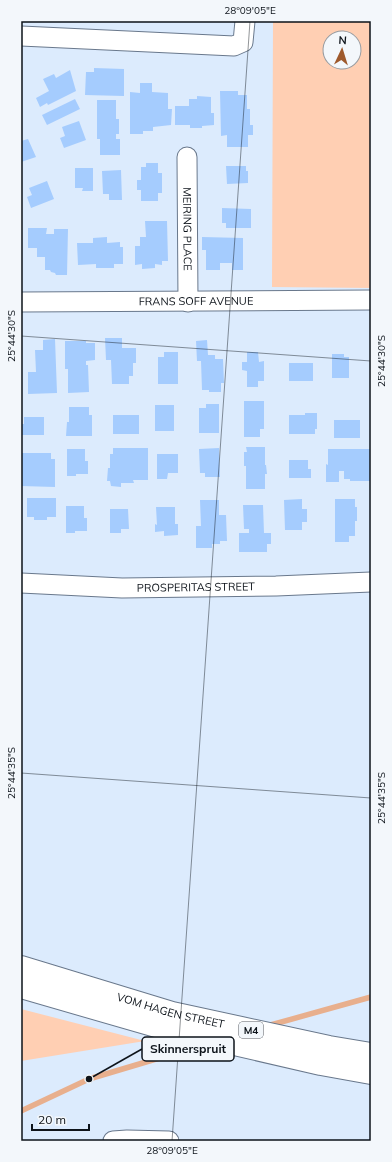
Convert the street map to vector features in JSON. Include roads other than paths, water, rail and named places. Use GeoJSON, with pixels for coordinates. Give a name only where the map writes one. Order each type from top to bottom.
{"type":"FeatureCollection","features":[{"type":"Feature","properties":{"kind":"main road","name":"VOM HAGEN STREET"},"geometry":{"type":"LineString","coordinates":[[21,967],[164,1019]]}},
{"type":"Feature","properties":{"kind":"main road","name":"VOM HAGEN STREET"},"geometry":{"type":"LineString","coordinates":[[21,987],[325,1055],[371,1073]]}},
{"type":"Feature","properties":{"kind":"main road","name":"VOM HAGEN STREET"},"geometry":{"type":"LineString","coordinates":[[325,1055],[371,1054]]}},
{"type":"Feature","properties":{"kind":"street"},"geometry":{"type":"LineString","coordinates":[[21,36],[234,46],[243,42],[245,21]]}},
{"type":"Feature","properties":{"kind":"street","name":"MEIRING PLACE"},"geometry":{"type":"LineString","coordinates":[[186,157],[188,302]]}},
{"type":"Feature","properties":{"kind":"street","name":"FRANS SOFF AVENUE"},"geometry":{"type":"LineString","coordinates":[[21,302],[371,300]]}},
{"type":"Feature","properties":{"kind":"street","name":"PROSPERITAS STREET"},"geometry":{"type":"LineString","coordinates":[[21,583],[122,588],[276,586],[371,582]]}},
{"type":"Feature","properties":{"kind":"street"},"geometry":{"type":"LineString","coordinates":[[113,1141],[169,1141]]}},
{"type":"Feature","properties":{"kind":"waterway"},"geometry":{"type":"LineString","coordinates":[[267,1026],[371,997]]}},
{"type":"Feature","properties":{"kind":"waterway"},"geometry":{"type":"LineString","coordinates":[[21,1111],[89,1079],[203,1045]]}},
{"type":"Feature","properties":{"kind":"place","name":"Skinnerspruit"},"geometry":{"type":"Point","coordinates":[89,1079]}}]}
